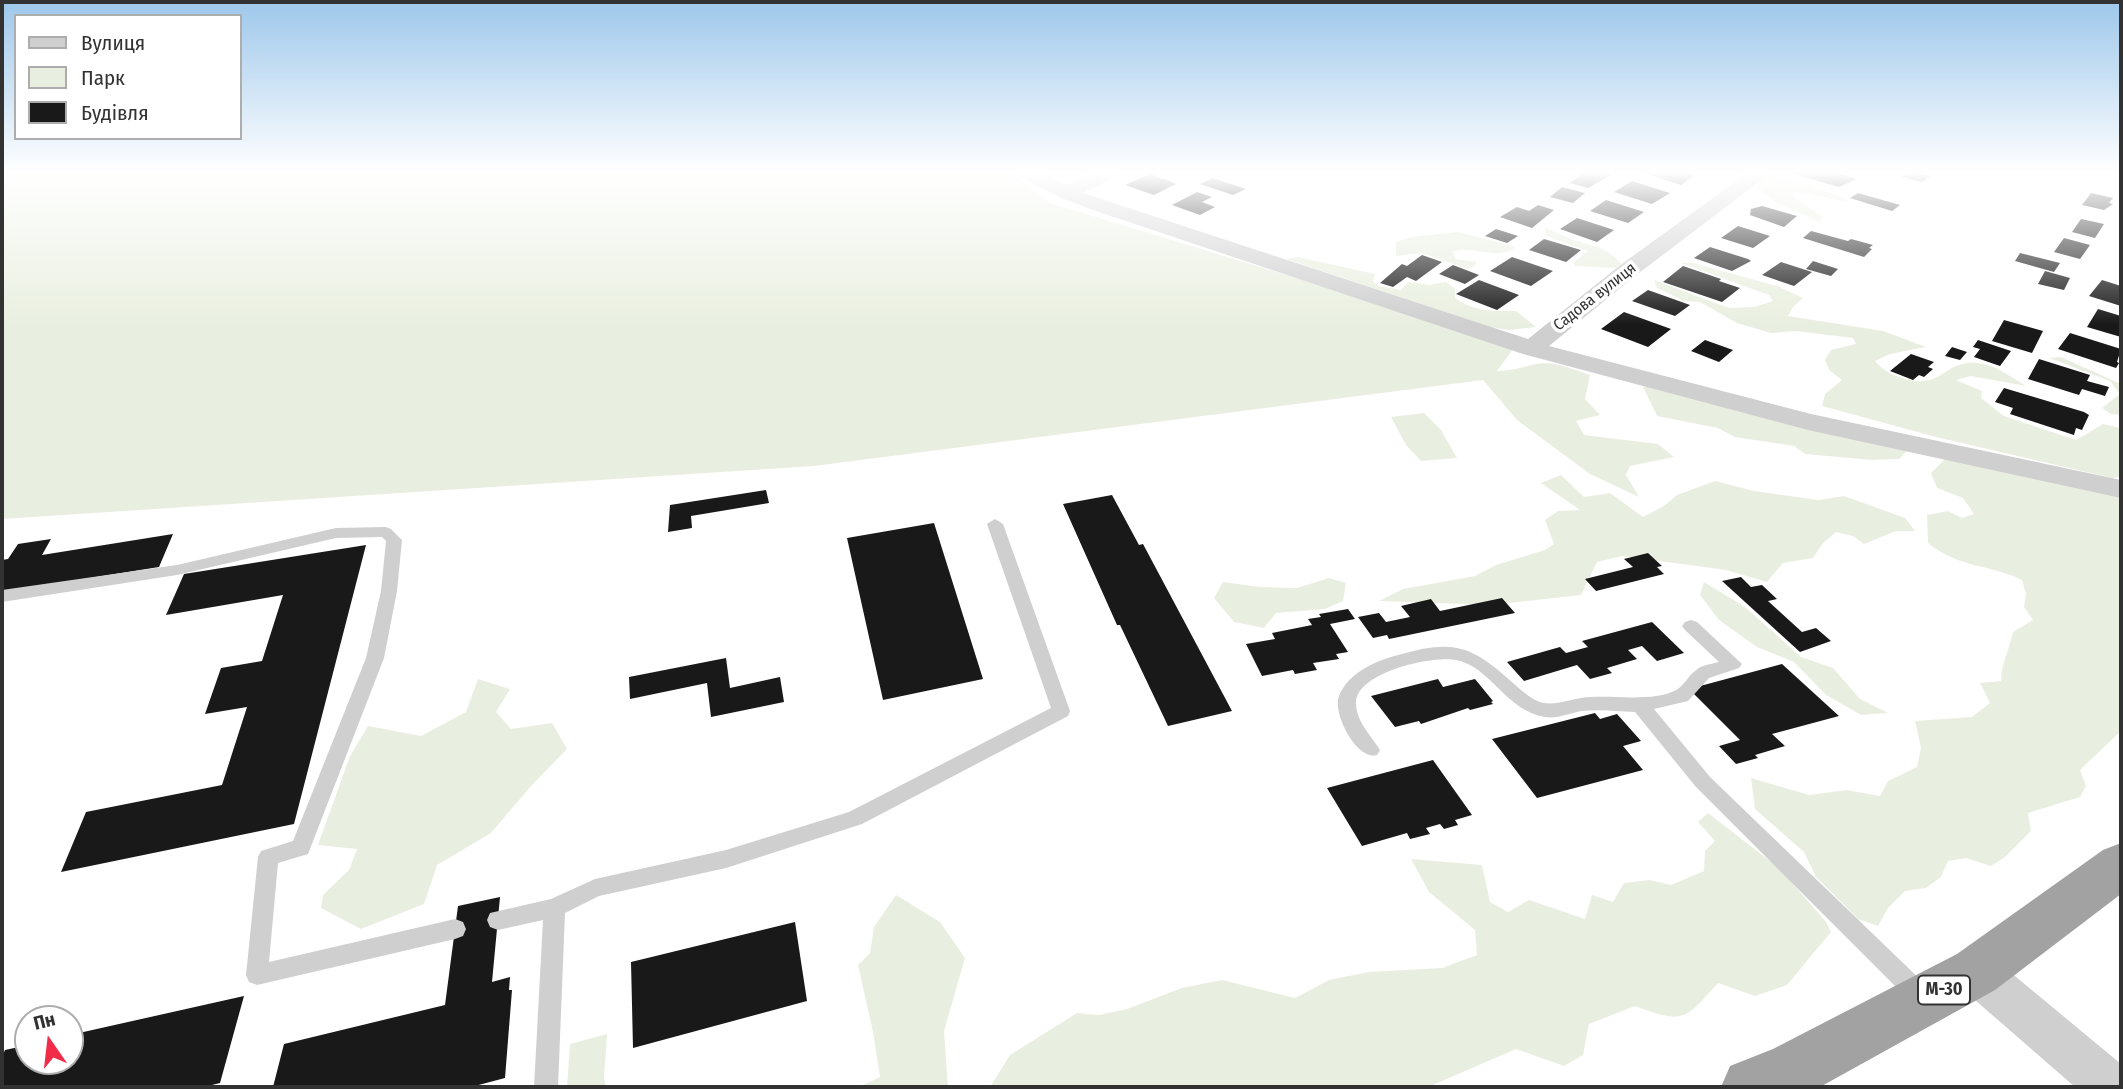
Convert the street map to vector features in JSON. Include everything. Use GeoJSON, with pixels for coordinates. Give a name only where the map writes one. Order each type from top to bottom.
{"type":"FeatureCollection","features":[{"type":"Feature","properties":{"kind":"highway","name":"М-30"},"geometry":{"type":"LineString","coordinates":[[1751,1087],[1788,1073],[1976,972],[2121,865]]}},
{"type":"Feature","properties":{"kind":"street"},"geometry":{"type":"LineString","coordinates":[[1150,223],[1532,349],[1808,422],[2121,489]]}},
{"type":"Feature","properties":{"kind":"street","name":"Садова вулиця"},"geometry":{"type":"LineString","coordinates":[[1532,349],[1627,271],[1693,223]]}},
{"type":"Feature","properties":{"kind":"street"},"geometry":{"type":"LineString","coordinates":[[1976,972],[2111,1087]]}},
{"type":"Feature","properties":{"kind":"lane"},"geometry":{"type":"LineString","coordinates":[[498,920],[554,908],[595,888],[726,859],[855,818],[1061,711],[995,524]]}},
{"type":"Feature","properties":{"kind":"lane"},"geometry":{"type":"LineString","coordinates":[[2,596],[177,570],[337,533],[386,532],[394,540],[390,591],[375,658],[301,848],[268,857],[257,975],[455,929]]}},
{"type":"Feature","properties":{"kind":"lane"},"geometry":{"type":"LineString","coordinates":[[1370,750],[1348,716],[1347,699],[1356,681],[1390,664],[1427,654],[1461,654],[1492,674],[1517,698],[1545,710],[1585,704],[1640,705],[1682,696],[1703,673],[1733,664],[1691,626]]}},
{"type":"Feature","properties":{"kind":"lane"},"geometry":{"type":"LineString","coordinates":[[1640,705],[1703,782],[1926,1000]]}},
{"type":"Feature","properties":{"kind":"lane"},"geometry":{"type":"LineString","coordinates":[[546,1087],[554,908]]}},
{"type":"Feature","properties":{"kind":"green space"},"geometry":{"type":"Polygon","coordinates":[[[2,223],[1115,223],[1516,345],[1497,371],[1549,364],[1590,375],[1585,399],[1600,415],[1576,421],[1584,435],[1658,444],[1674,457],[1630,466],[1626,475],[1639,497],[1590,474],[1517,420],[1483,380],[814,466],[2,519],[2,223]]]}},
{"type":"Feature","properties":{"kind":"green space"},"geometry":{"type":"Polygon","coordinates":[[[1545,228],[1601,248],[1622,264],[1615,268],[1575,266],[1573,263],[1588,251],[1546,236],[1545,228]]]}},
{"type":"Feature","properties":{"kind":"green space"},"geometry":{"type":"Polygon","coordinates":[[[1458,232],[1516,247],[1500,253],[1468,250],[1452,252],[1456,259],[1476,262],[1476,265],[1468,269],[1421,253],[1396,256],[1396,242],[1411,237],[1458,232]]]}},
{"type":"Feature","properties":{"kind":"green space"},"geometry":{"type":"Polygon","coordinates":[[[1298,257],[1375,274],[1373,282],[1379,286],[1401,290],[1408,282],[1429,285],[1446,282],[1455,289],[1455,298],[1462,303],[1484,310],[1516,311],[1536,327],[1508,330],[1491,327],[1286,259],[1298,257]]]}},
{"type":"Feature","properties":{"kind":"green space"},"geometry":{"type":"Polygon","coordinates":[[[1681,263],[1693,263],[1777,286],[1803,298],[1788,316],[1883,331],[1926,347],[1890,354],[1875,361],[1898,376],[1927,381],[1965,363],[1990,366],[2026,386],[1971,376],[1956,380],[1982,391],[1981,398],[2004,416],[2076,440],[2103,424],[2121,428],[2121,477],[2112,478],[1936,437],[1822,406],[1825,394],[1842,380],[1829,370],[1825,360],[1831,350],[1856,344],[1853,338],[1796,331],[1771,333],[1737,323],[1700,302],[1684,301],[1657,288],[1654,280],[1729,308],[1754,307],[1773,301],[1769,295],[1681,263]]]}},
{"type":"Feature","properties":{"kind":"green space"},"geometry":{"type":"Polygon","coordinates":[[[2061,357],[2121,384],[2121,415],[2111,414],[2102,408],[2120,394],[2110,381],[2049,358],[2061,357]]]}},
{"type":"Feature","properties":{"kind":"green space"},"geometry":{"type":"Polygon","coordinates":[[[1643,387],[1664,387],[1909,449],[1899,459],[1872,460],[1805,454],[1794,446],[1735,437],[1718,428],[1657,416],[1643,387]]]}},
{"type":"Feature","properties":{"kind":"green space"},"geometry":{"type":"Polygon","coordinates":[[[1424,413],[1441,430],[1457,458],[1421,461],[1406,445],[1391,417],[1424,413]]]}},
{"type":"Feature","properties":{"kind":"green space"},"geometry":{"type":"Polygon","coordinates":[[[1949,455],[2121,492],[2121,731],[2080,770],[2086,786],[2080,797],[2028,813],[2031,831],[2005,857],[1991,866],[1966,858],[1948,861],[1941,877],[1926,888],[1905,891],[1888,908],[1878,926],[1858,919],[1816,877],[1804,852],[1755,809],[1751,778],[1809,795],[1847,790],[1880,796],[1888,781],[1917,767],[1921,748],[1915,721],[1972,717],[1990,703],[1980,683],[2001,681],[2002,668],[2013,632],[2033,620],[2024,607],[2026,594],[2022,580],[1951,557],[1928,543],[1927,515],[1948,511],[1962,518],[1974,514],[1963,498],[1937,488],[1931,473],[1949,455]]]}},
{"type":"Feature","properties":{"kind":"green space"},"geometry":{"type":"Polygon","coordinates":[[[1561,475],[1584,497],[1610,493],[1643,517],[1664,506],[1677,495],[1715,481],[1754,491],[1818,500],[1844,496],[1905,518],[1915,531],[1896,531],[1864,544],[1853,536],[1836,532],[1823,543],[1813,558],[1783,563],[1767,582],[1726,570],[1622,556],[1597,562],[1581,595],[1491,605],[1379,601],[1403,589],[1475,576],[1496,565],[1545,550],[1554,544],[1545,520],[1558,511],[1580,510],[1541,483],[1561,475]]]}},
{"type":"Feature","properties":{"kind":"green space"},"geometry":{"type":"Polygon","coordinates":[[[1329,578],[1346,583],[1343,601],[1325,609],[1276,613],[1264,628],[1234,622],[1214,598],[1223,582],[1297,588],[1329,578]]]}},
{"type":"Feature","properties":{"kind":"green space"},"geometry":{"type":"Polygon","coordinates":[[[1704,582],[1745,607],[1801,657],[1833,668],[1860,699],[1888,713],[1861,715],[1826,695],[1794,662],[1757,647],[1719,620],[1700,595],[1704,582]]]}},
{"type":"Feature","properties":{"kind":"green space"},"geometry":{"type":"Polygon","coordinates":[[[478,679],[510,689],[496,712],[511,729],[552,723],[567,749],[491,833],[437,865],[424,904],[361,929],[321,908],[323,895],[349,870],[357,849],[318,845],[350,756],[368,726],[421,736],[466,712],[478,679]]]}},
{"type":"Feature","properties":{"kind":"green space"},"geometry":{"type":"Polygon","coordinates":[[[1708,813],[1779,868],[1826,922],[1831,932],[1787,985],[1755,996],[1718,983],[1698,1005],[1682,1016],[1664,1015],[1635,1006],[1589,1024],[1583,1055],[1564,1066],[1516,1049],[1428,1087],[990,1087],[1010,1055],[1077,1013],[1099,1015],[1127,1009],[1182,988],[1222,980],[1295,998],[1329,980],[1369,972],[1442,968],[1477,955],[1475,930],[1429,892],[1411,859],[1482,865],[1490,902],[1508,912],[1529,900],[1585,919],[1592,895],[1613,902],[1624,883],[1650,880],[1671,885],[1704,871],[1705,851],[1715,841],[1698,822],[1708,813]]]}},
{"type":"Feature","properties":{"kind":"green space"},"geometry":{"type":"Polygon","coordinates":[[[896,895],[940,922],[965,958],[944,1031],[948,1087],[859,1087],[880,1077],[858,965],[870,953],[874,927],[896,895]]]}},
{"type":"Feature","properties":{"kind":"green space"},"geometry":{"type":"Polygon","coordinates":[[[607,1034],[604,1078],[606,1087],[567,1087],[570,1044],[607,1034]]]}},
{"type":"Feature","properties":{"kind":"building"},"geometry":{"type":"Polygon","coordinates":[[[1517,223],[1538,223],[1532,228],[1517,223]]]}},
{"type":"Feature","properties":{"kind":"building"},"geometry":{"type":"Polygon","coordinates":[[[1570,223],[1592,223],[1614,230],[1597,242],[1560,229],[1570,223]]]}},
{"type":"Feature","properties":{"kind":"building"},"geometry":{"type":"Polygon","coordinates":[[[1772,223],[1789,223],[1784,227],[1772,223]]]}},
{"type":"Feature","properties":{"kind":"building"},"geometry":{"type":"Polygon","coordinates":[[[2078,223],[2104,224],[2095,238],[2072,232],[2078,223]]]}},
{"type":"Feature","properties":{"kind":"building"},"geometry":{"type":"Polygon","coordinates":[[[1738,226],[1770,236],[1753,248],[1721,238],[1738,226]]]}},
{"type":"Feature","properties":{"kind":"building"},"geometry":{"type":"Polygon","coordinates":[[[1496,229],[1518,236],[1507,243],[1485,236],[1496,229]]]}},
{"type":"Feature","properties":{"kind":"building"},"geometry":{"type":"Polygon","coordinates":[[[1811,231],[1873,245],[1869,248],[1872,249],[1864,257],[1803,238],[1811,231]]]}},
{"type":"Feature","properties":{"kind":"building"},"geometry":{"type":"Polygon","coordinates":[[[2064,238],[2090,245],[2080,259],[2054,252],[2064,238]]]}},
{"type":"Feature","properties":{"kind":"building"},"geometry":{"type":"Polygon","coordinates":[[[1544,239],[1581,250],[1566,262],[1529,250],[1544,239]]]}},
{"type":"Feature","properties":{"kind":"building"},"geometry":{"type":"Polygon","coordinates":[[[1710,247],[1751,261],[1732,271],[1694,258],[1710,247]]]}},
{"type":"Feature","properties":{"kind":"building"},"geometry":{"type":"Polygon","coordinates":[[[2020,253],[2060,263],[2054,272],[2015,261],[2020,253]]]}},
{"type":"Feature","properties":{"kind":"building"},"geometry":{"type":"Polygon","coordinates":[[[1422,255],[1442,262],[1416,281],[1407,277],[1393,287],[1380,283],[1402,264],[1407,266],[1422,255]]]}},
{"type":"Feature","properties":{"kind":"building"},"geometry":{"type":"Polygon","coordinates":[[[1512,257],[1553,271],[1531,286],[1490,271],[1512,257]]]}},
{"type":"Feature","properties":{"kind":"building"},"geometry":{"type":"Polygon","coordinates":[[[1813,261],[1838,269],[1831,276],[1806,269],[1813,261]]]}},
{"type":"Feature","properties":{"kind":"building"},"geometry":{"type":"Polygon","coordinates":[[[1781,262],[1812,272],[1794,286],[1762,275],[1781,262]]]}},
{"type":"Feature","properties":{"kind":"building"},"geometry":{"type":"Polygon","coordinates":[[[1453,265],[1479,275],[1465,284],[1439,274],[1453,265]]]}},
{"type":"Feature","properties":{"kind":"building"},"geometry":{"type":"Polygon","coordinates":[[[1683,266],[1740,288],[1722,302],[1663,282],[1683,266]]]}},
{"type":"Feature","properties":{"kind":"building"},"geometry":{"type":"Polygon","coordinates":[[[2045,271],[2070,278],[2064,290],[2038,284],[2045,271]]]}},
{"type":"Feature","properties":{"kind":"building"},"geometry":{"type":"Polygon","coordinates":[[[1479,280],[1519,295],[1497,310],[1456,294],[1479,280]]]}},
{"type":"Feature","properties":{"kind":"building"},"geometry":{"type":"Polygon","coordinates":[[[2102,280],[2121,286],[2121,306],[2089,296],[2102,280]]]}},
{"type":"Feature","properties":{"kind":"building"},"geometry":{"type":"Polygon","coordinates":[[[1648,290],[1690,305],[1675,316],[1632,301],[1648,290]]]}},
{"type":"Feature","properties":{"kind":"building"},"geometry":{"type":"Polygon","coordinates":[[[2098,309],[2121,316],[2121,337],[2087,327],[2098,309]]]}},
{"type":"Feature","properties":{"kind":"building"},"geometry":{"type":"Polygon","coordinates":[[[1624,312],[1671,329],[1648,347],[1601,329],[1624,312]]]}},
{"type":"Feature","properties":{"kind":"building"},"geometry":{"type":"Polygon","coordinates":[[[2004,320],[2043,331],[2032,353],[1992,341],[2004,320]]]}},
{"type":"Feature","properties":{"kind":"building"},"geometry":{"type":"Polygon","coordinates":[[[2070,333],[2121,349],[2116,368],[2058,349],[2070,333]]]}},
{"type":"Feature","properties":{"kind":"building"},"geometry":{"type":"Polygon","coordinates":[[[1705,340],[1733,350],[1719,362],[1691,351],[1705,340]]]}},
{"type":"Feature","properties":{"kind":"building"},"geometry":{"type":"Polygon","coordinates":[[[1978,340],[2011,351],[2000,366],[1974,357],[1980,349],[1973,347],[1978,340]]]}},
{"type":"Feature","properties":{"kind":"building"},"geometry":{"type":"Polygon","coordinates":[[[1952,347],[1967,352],[1960,360],[1945,356],[1952,347]]]}},
{"type":"Feature","properties":{"kind":"building"},"geometry":{"type":"Polygon","coordinates":[[[1911,354],[1934,362],[1928,367],[1933,369],[1924,377],[1919,375],[1913,380],[1890,371],[1911,354]]]}},
{"type":"Feature","properties":{"kind":"building"},"geometry":{"type":"Polygon","coordinates":[[[2039,359],[2090,375],[2087,381],[2109,387],[2105,396],[2082,389],[2079,395],[2028,379],[2039,359]]]}},
{"type":"Feature","properties":{"kind":"building"},"geometry":{"type":"Polygon","coordinates":[[[2004,388],[2089,415],[2082,430],[2076,428],[2074,435],[2010,414],[2013,408],[1995,402],[2004,388]]]}},
{"type":"Feature","properties":{"kind":"building"},"geometry":{"type":"Polygon","coordinates":[[[766,490],[769,503],[691,516],[692,528],[668,532],[670,505],[766,490]]]}},
{"type":"Feature","properties":{"kind":"building"},"geometry":{"type":"Polygon","coordinates":[[[1112,495],[1139,545],[1143,544],[1232,711],[1168,726],[1120,625],[1117,625],[1063,504],[1112,495]]]}},
{"type":"Feature","properties":{"kind":"building"},"geometry":{"type":"Polygon","coordinates":[[[934,523],[983,679],[883,700],[847,538],[934,523]]]}},
{"type":"Feature","properties":{"kind":"building"},"geometry":{"type":"Polygon","coordinates":[[[173,534],[159,567],[2,592],[2,560],[8,559],[18,544],[51,539],[42,555],[173,534]]]}},
{"type":"Feature","properties":{"kind":"building"},"geometry":{"type":"Polygon","coordinates":[[[366,545],[294,824],[61,872],[86,812],[222,785],[247,707],[205,714],[221,668],[262,661],[283,595],[166,615],[184,574],[366,545]]]}},
{"type":"Feature","properties":{"kind":"building"},"geometry":{"type":"Polygon","coordinates":[[[1648,553],[1662,566],[1657,567],[1664,574],[1596,591],[1585,579],[1633,567],[1624,559],[1648,553]]]}},
{"type":"Feature","properties":{"kind":"building"},"geometry":{"type":"Polygon","coordinates":[[[1741,577],[1751,587],[1762,585],[1777,599],[1768,601],[1802,632],[1816,628],[1831,641],[1800,652],[1722,581],[1741,577]]]}},
{"type":"Feature","properties":{"kind":"building"},"geometry":{"type":"Polygon","coordinates":[[[1502,598],[1515,613],[1389,639],[1387,635],[1373,638],[1358,617],[1379,613],[1386,622],[1410,617],[1401,606],[1431,599],[1440,611],[1502,598]]]}},
{"type":"Feature","properties":{"kind":"building"},"geometry":{"type":"Polygon","coordinates":[[[1348,609],[1355,619],[1330,624],[1348,652],[1336,654],[1339,659],[1313,663],[1317,670],[1295,674],[1293,670],[1262,676],[1246,644],[1275,639],[1272,633],[1312,625],[1308,619],[1321,617],[1319,614],[1348,609]]]}},
{"type":"Feature","properties":{"kind":"building"},"geometry":{"type":"Polygon","coordinates":[[[1652,622],[1684,653],[1657,661],[1642,646],[1628,650],[1637,659],[1607,668],[1612,673],[1590,679],[1577,665],[1524,681],[1507,662],[1560,647],[1566,653],[1588,647],[1582,641],[1652,622]]]}},
{"type":"Feature","properties":{"kind":"building"},"geometry":{"type":"Polygon","coordinates":[[[726,658],[730,688],[780,677],[784,702],[711,717],[707,683],[630,699],[629,677],[726,658]]]}},
{"type":"Feature","properties":{"kind":"building"},"geometry":{"type":"Polygon","coordinates":[[[1782,664],[1839,716],[1772,734],[1785,746],[1736,764],[1719,746],[1740,740],[1689,689],[1782,664]]]}},
{"type":"Feature","properties":{"kind":"building"},"geometry":{"type":"Polygon","coordinates":[[[1438,679],[1443,687],[1475,679],[1493,704],[1470,710],[1468,708],[1421,724],[1419,721],[1395,727],[1371,696],[1438,679]]]}},
{"type":"Feature","properties":{"kind":"building"},"geometry":{"type":"Polygon","coordinates":[[[1595,713],[1600,719],[1617,714],[1641,741],[1623,746],[1643,770],[1537,798],[1492,739],[1595,713]]]}},
{"type":"Feature","properties":{"kind":"building"},"geometry":{"type":"Polygon","coordinates":[[[1433,760],[1472,815],[1455,820],[1458,825],[1444,829],[1440,824],[1426,828],[1430,834],[1410,839],[1407,833],[1362,846],[1327,788],[1433,760]]]}},
{"type":"Feature","properties":{"kind":"building"},"geometry":{"type":"Polygon","coordinates":[[[500,897],[492,982],[510,977],[509,990],[512,990],[505,1078],[471,1087],[273,1087],[284,1044],[445,1005],[458,906],[500,897]]]}},
{"type":"Feature","properties":{"kind":"building"},"geometry":{"type":"Polygon","coordinates":[[[795,922],[807,1001],[633,1048],[631,962],[795,922]]]}},
{"type":"Feature","properties":{"kind":"building"},"geometry":{"type":"Polygon","coordinates":[[[244,996],[220,1083],[204,1087],[2,1087],[2,1057],[5,1050],[14,1048],[14,1075],[84,1075],[84,1032],[244,996]]]}}]}
